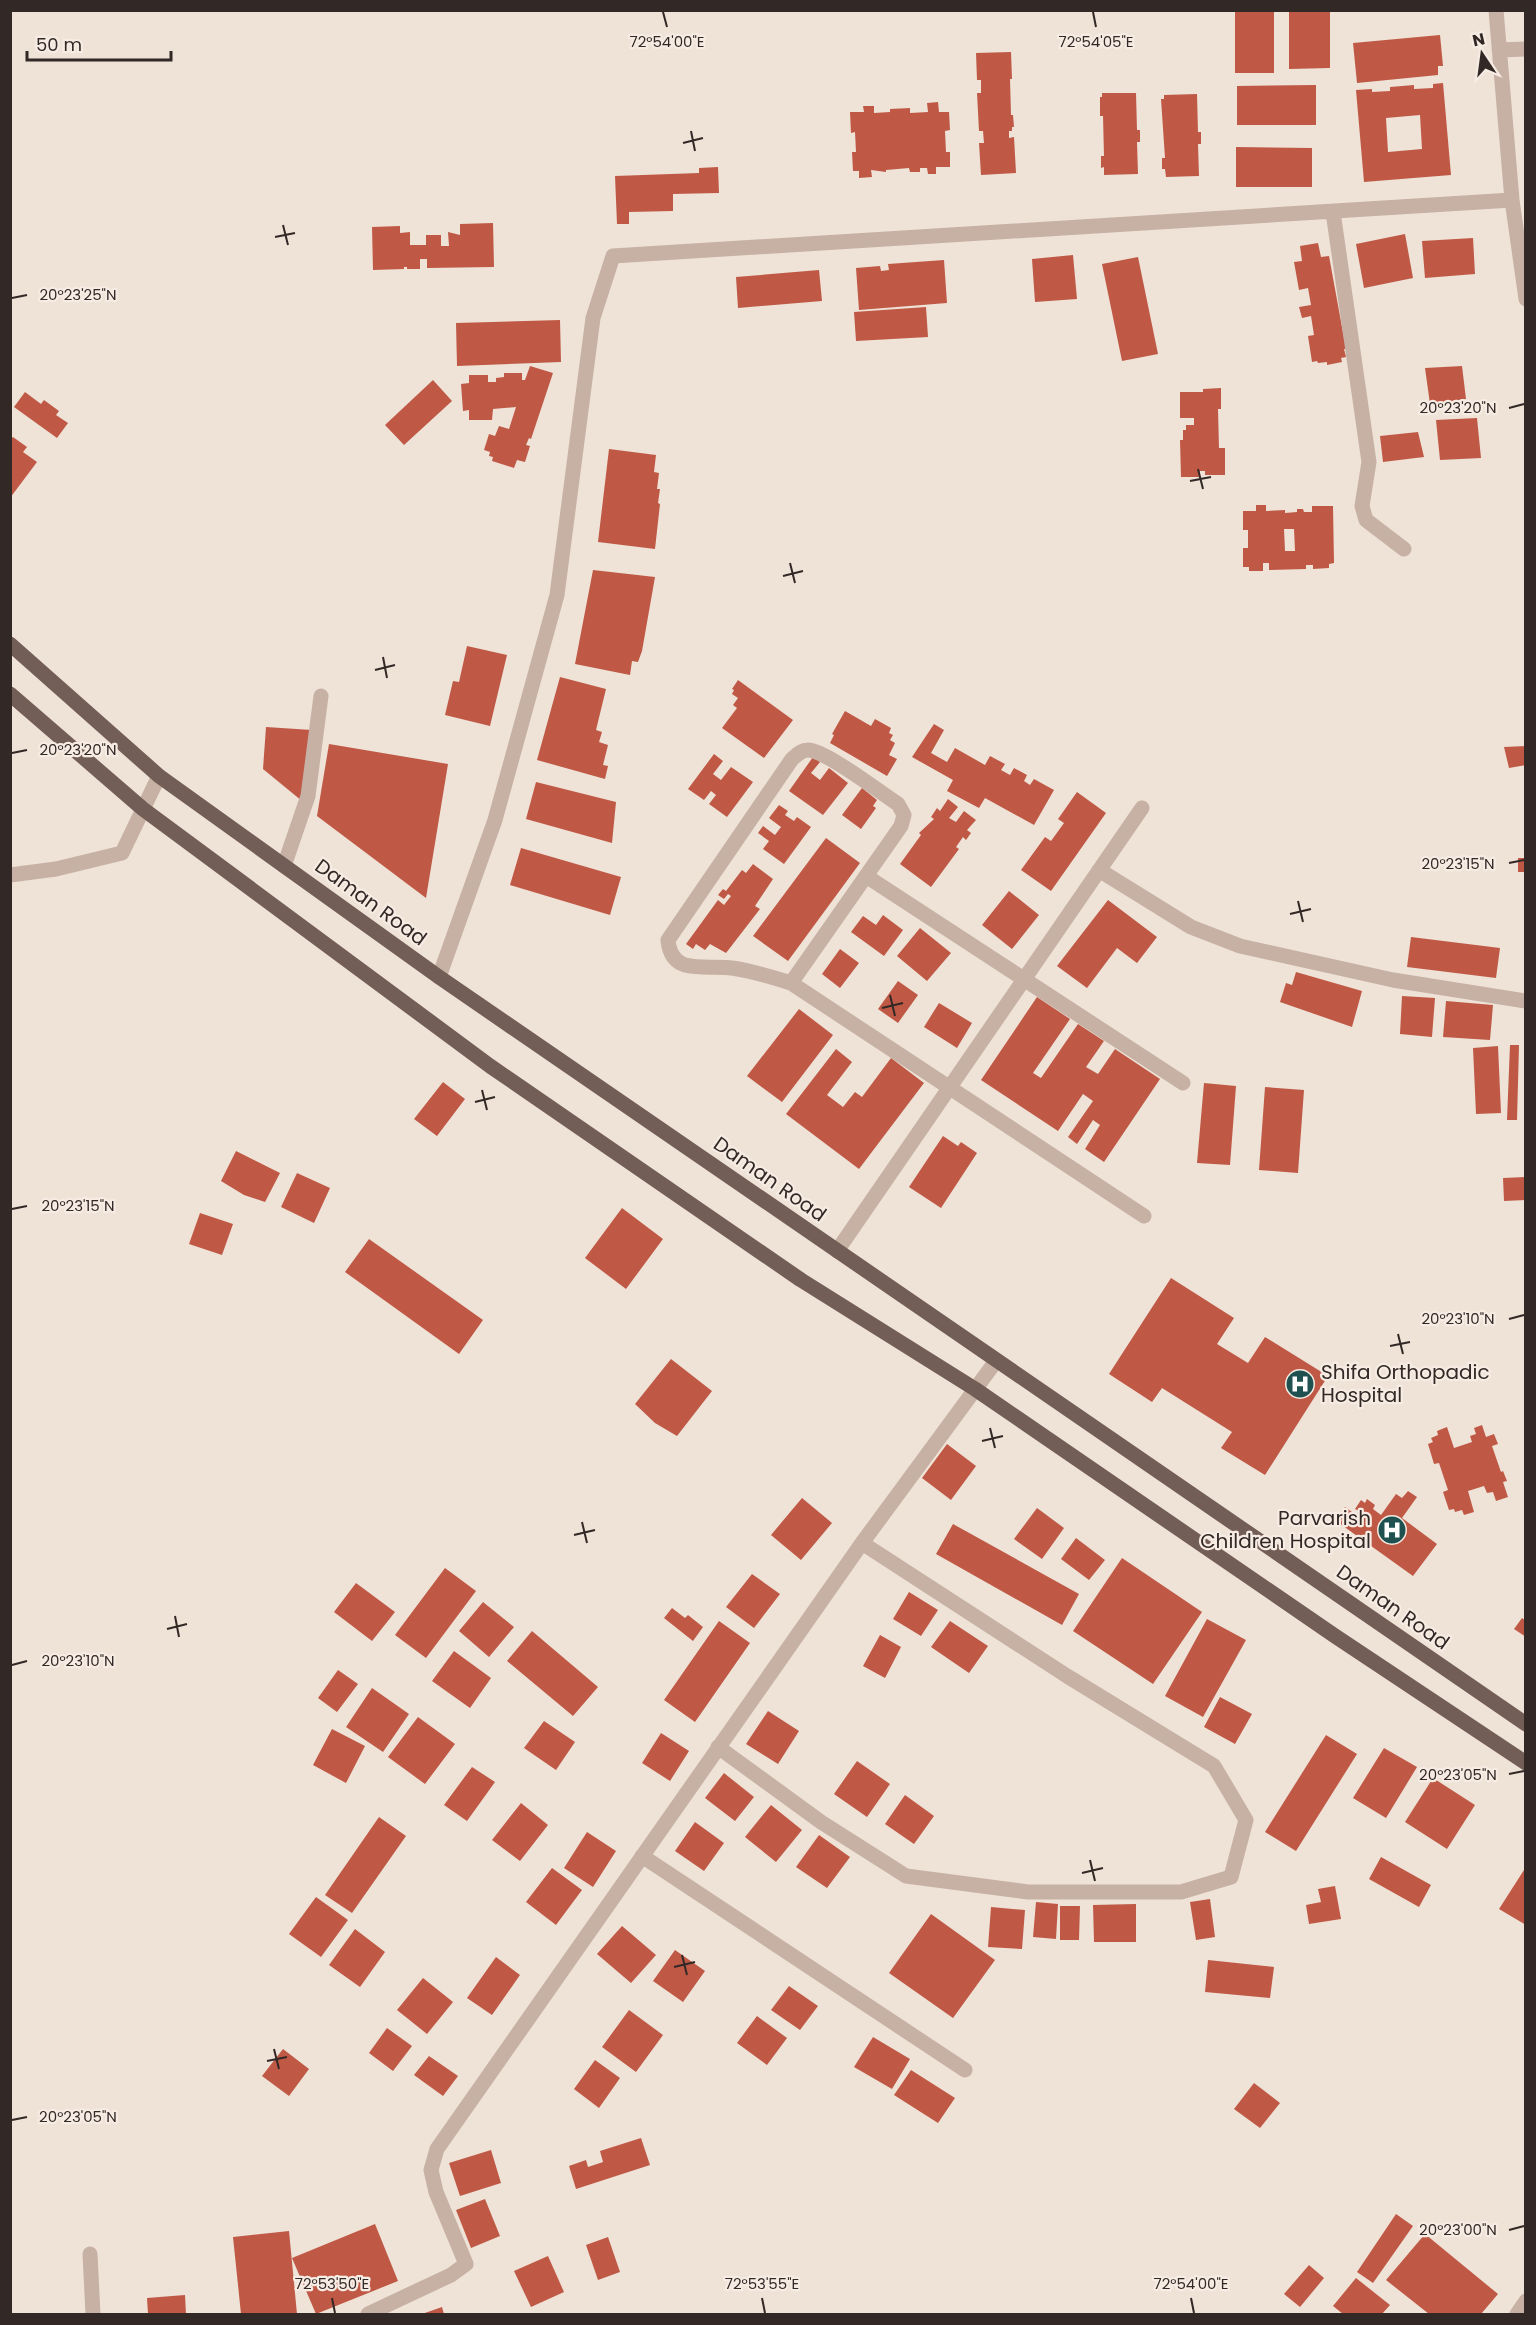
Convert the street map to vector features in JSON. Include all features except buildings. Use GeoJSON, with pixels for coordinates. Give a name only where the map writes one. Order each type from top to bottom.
{"type":"FeatureCollection","features":[{"type":"Feature","properties":{"kind":"main road","name":"Daman Road"},"geometry":{"type":"LineString","coordinates":[[10,644],[159,776],[439,977],[1526,1724]]}},
{"type":"Feature","properties":{"kind":"main road"},"geometry":{"type":"LineString","coordinates":[[10,694],[143,809],[490,1066],[801,1280],[975,1389],[1335,1636],[1526,1763]]}},
{"type":"Feature","properties":{"kind":"street"},"geometry":{"type":"LineString","coordinates":[[1496,10],[1512,200],[1526,299]]}},
{"type":"Feature","properties":{"kind":"street"},"geometry":{"type":"LineString","coordinates":[[1499,50],[1526,49]]}},
{"type":"Feature","properties":{"kind":"street"},"geometry":{"type":"LineString","coordinates":[[439,977],[495,820],[557,595],[593,318],[613,255],[1512,200]]}},
{"type":"Feature","properties":{"kind":"street"},"geometry":{"type":"LineString","coordinates":[[1333,212],[1369,462],[1362,506],[1366,520],[1404,549]]}},
{"type":"Feature","properties":{"kind":"street"},"geometry":{"type":"LineString","coordinates":[[284,866],[308,796],[321,696]]}},
{"type":"Feature","properties":{"kind":"street"},"geometry":{"type":"LineString","coordinates":[[791,983],[901,826],[904,815],[898,804],[826,756],[810,750],[800,752],[792,759],[668,940],[669,950],[675,959],[685,965],[742,970],[791,983],[1144,1216]]}},
{"type":"Feature","properties":{"kind":"street"},"geometry":{"type":"LineString","coordinates":[[10,875],[56,869],[122,853],[159,776]]}},
{"type":"Feature","properties":{"kind":"street"},"geometry":{"type":"LineString","coordinates":[[837,1251],[1142,808]]}},
{"type":"Feature","properties":{"kind":"street"},"geometry":{"type":"LineString","coordinates":[[1099,870],[1191,927],[1240,946],[1393,980],[1526,1000]]}},
{"type":"Feature","properties":{"kind":"street"},"geometry":{"type":"LineString","coordinates":[[866,876],[1183,1083]]}},
{"type":"Feature","properties":{"kind":"street"},"geometry":{"type":"LineString","coordinates":[[368,2314],[451,2275],[466,2264],[436,2192],[431,2170],[437,2149],[862,1543],[996,1361]]}},
{"type":"Feature","properties":{"kind":"street"},"geometry":{"type":"LineString","coordinates":[[718,1747],[821,1822],[906,1876],[1040,1892],[1181,1893],[1231,1877],[1246,1821],[1214,1766],[1067,1676],[862,1543]]}},
{"type":"Feature","properties":{"kind":"street"},"geometry":{"type":"LineString","coordinates":[[642,1856],[965,2070]]}},
{"type":"Feature","properties":{"kind":"street"},"geometry":{"type":"LineString","coordinates":[[90,2254],[93,2314]]}},
{"type":"Feature","properties":{"kind":"street"},"geometry":{"type":"LineString","coordinates":[[1517,2314],[1526,2301]]}},
{"type":"Feature","properties":{"kind":"place","name":"Shifa Orthopadic Hospital"},"geometry":{"type":"Point","coordinates":[1300,1384]}},
{"type":"Feature","properties":{"kind":"place","name":"Parvarish Children Hospital"},"geometry":{"type":"Point","coordinates":[1392,1530]}}]}
